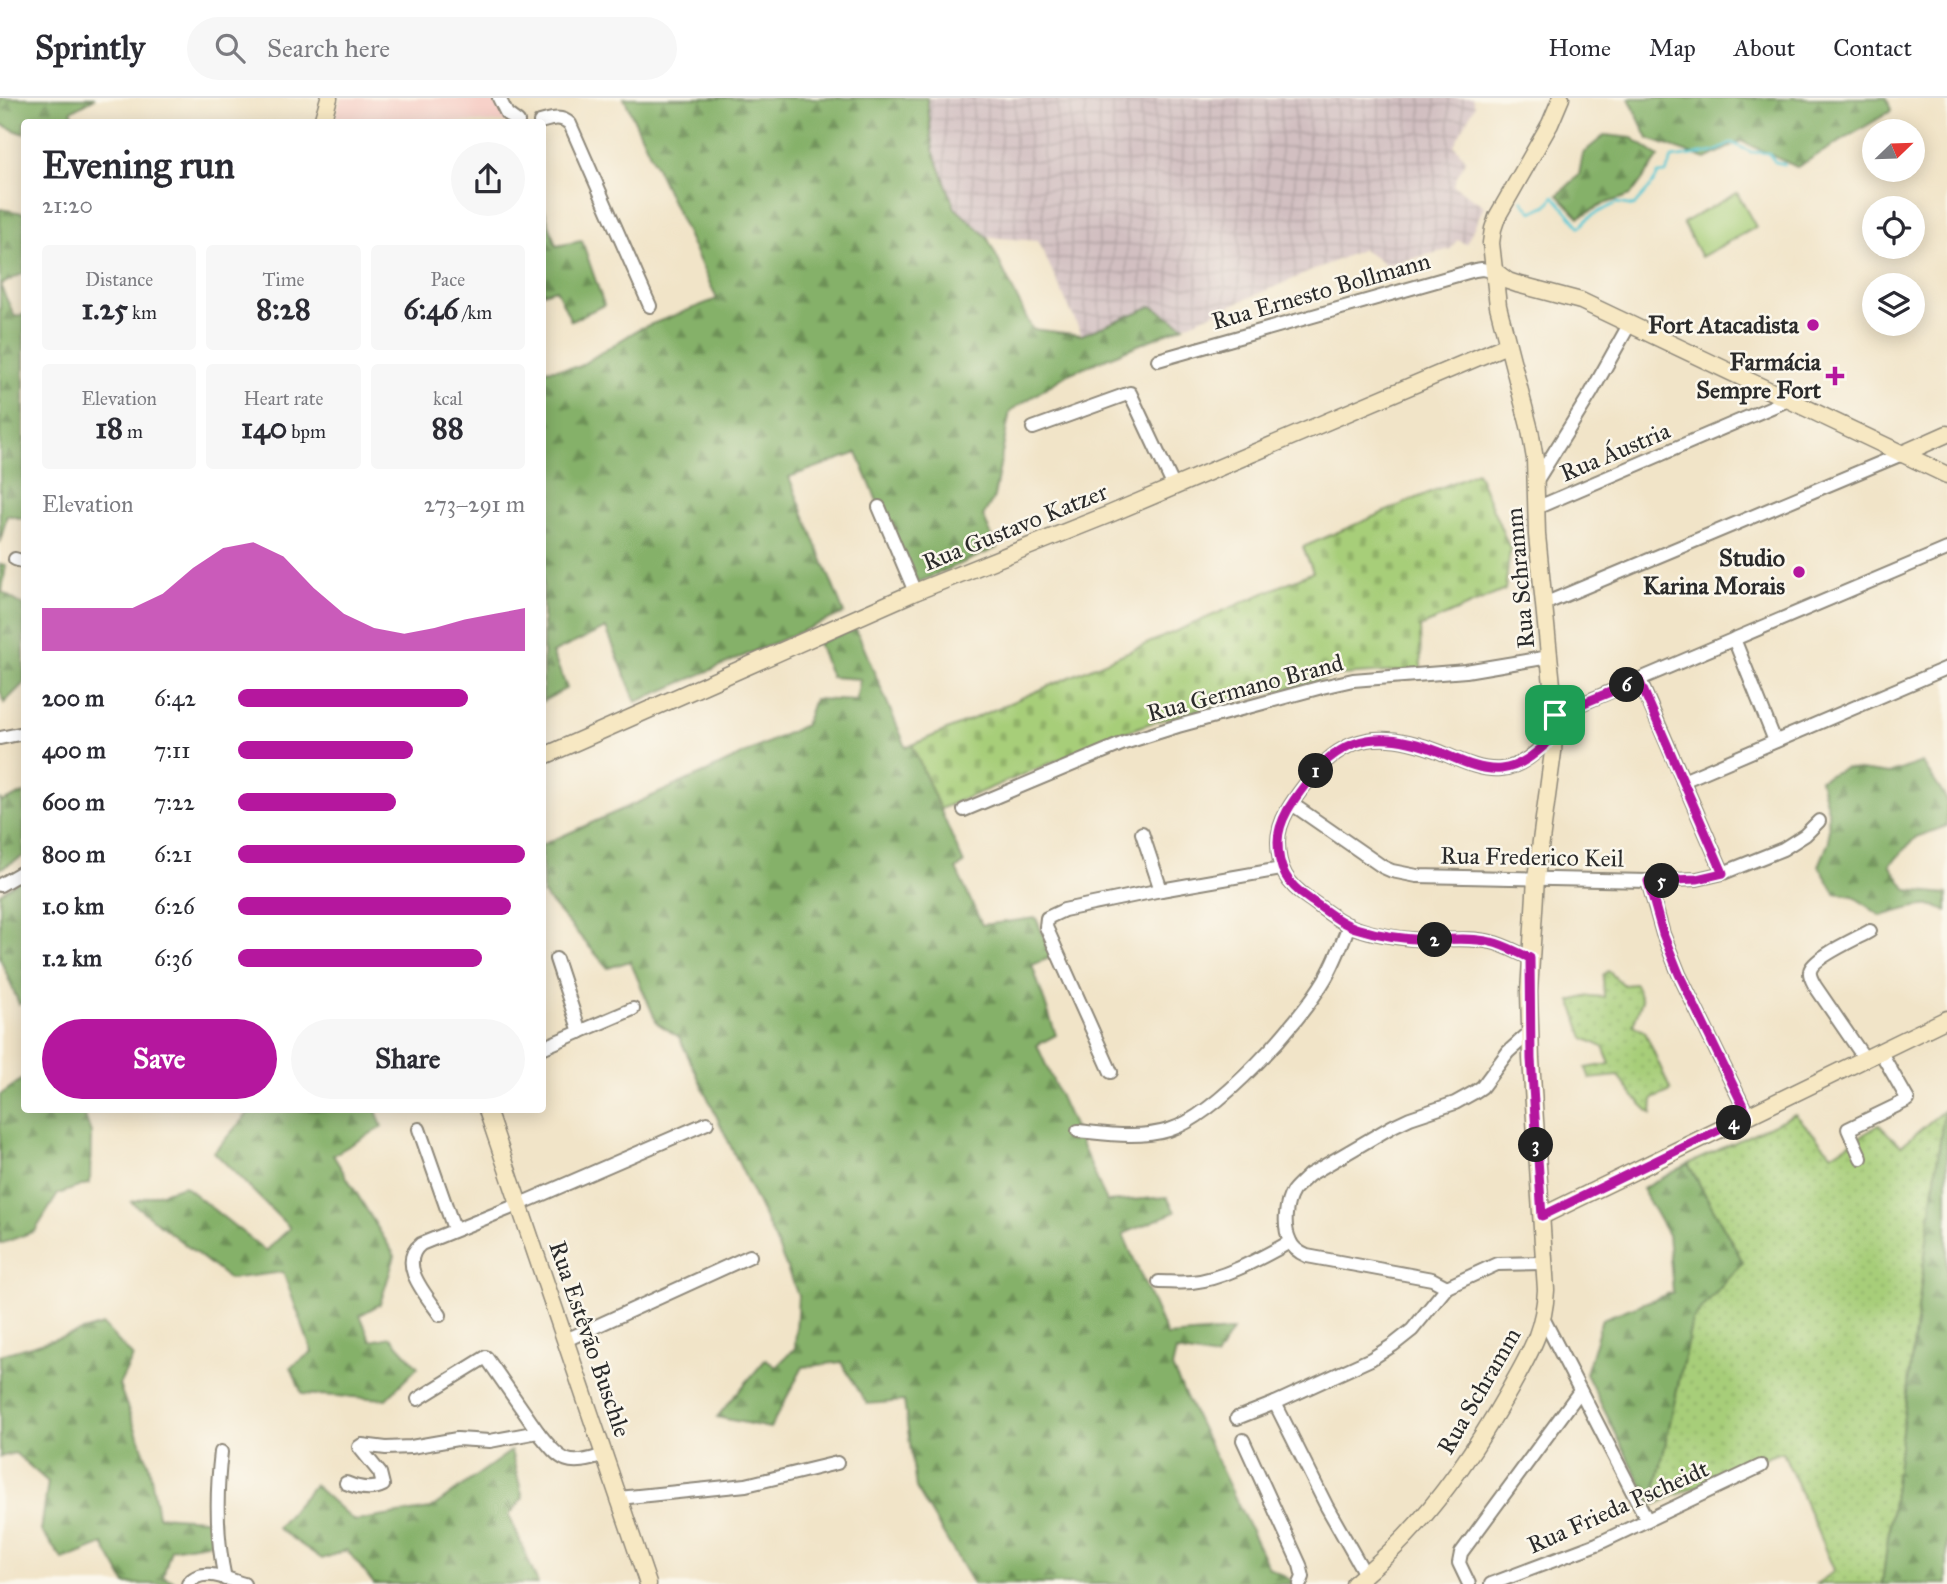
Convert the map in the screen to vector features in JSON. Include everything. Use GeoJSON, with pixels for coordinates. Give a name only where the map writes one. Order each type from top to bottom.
{"type":"FeatureCollection","features":[{"type":"Feature","properties":{"kind":"street"},"geometry":{"type":"LineString","coordinates":[[323,119],[329,98]]}},
{"type":"Feature","properties":{"kind":"street"},"geometry":{"type":"LineString","coordinates":[[499,98],[507,114],[514,119]]}},
{"type":"Feature","properties":{"kind":"street"},"geometry":{"type":"LineString","coordinates":[[1536,480],[1530,430],[1497,298],[1491,243],[1497,217],[1550,124],[1561,98]]}},
{"type":"Feature","properties":{"kind":"street"},"geometry":{"type":"LineString","coordinates":[[546,121],[560,118],[570,124],[650,306]]}},
{"type":"Feature","properties":{"kind":"street","name":"Rua Ernesto Bollmann"},"geometry":{"type":"LineString","coordinates":[[1158,360],[1475,270],[1496,272]]}},
{"type":"Feature","properties":{"kind":"street"},"geometry":{"type":"LineString","coordinates":[[1496,272],[1508,281],[1581,301],[1947,475]]}},
{"type":"Feature","properties":{"kind":"street","name":"Rua Schramm"},"geometry":{"type":"LineString","coordinates":[[1359,1579],[1403,1540],[1468,1458],[1531,1351],[1543,1318],[1546,1290],[1530,1033],[1530,958],[1536,878],[1555,736],[1555,715],[1536,508],[1536,480],[1591,393],[1629,325]]}},
{"type":"Feature","properties":{"kind":"street","name":"Rua Gustavo Katzer"},"geometry":{"type":"LineString","coordinates":[[546,755],[915,592],[1507,345]]}},
{"type":"Feature","properties":{"kind":"street"},"geometry":{"type":"LineString","coordinates":[[1033,428],[1130,393],[1174,486]]}},
{"type":"Feature","properties":{"kind":"street","name":"Rua Áustria"},"geometry":{"type":"LineString","coordinates":[[1536,508],[1788,400]]}},
{"type":"Feature","properties":{"kind":"street"},"geometry":{"type":"LineString","coordinates":[[1544,604],[1947,435]]}},
{"type":"Feature","properties":{"kind":"street"},"geometry":{"type":"LineString","coordinates":[[879,507],[915,592]]}},
{"type":"Feature","properties":{"kind":"street"},"geometry":{"type":"LineString","coordinates":[[1555,715],[1947,549]]}},
{"type":"Feature","properties":{"kind":"street"},"geometry":{"type":"LineString","coordinates":[[1734,639],[1775,741]]}},
{"type":"Feature","properties":{"kind":"street","name":"Rua Germano Brand"},"geometry":{"type":"LineString","coordinates":[[964,810],[1124,743],[1301,692],[1353,680],[1466,671],[1549,656]]}},
{"type":"Feature","properties":{"kind":"street"},"geometry":{"type":"LineString","coordinates":[[1683,782],[1947,668]]}},
{"type":"Feature","properties":{"kind":"street"},"geometry":{"type":"LineString","coordinates":[[1639,680],[1723,873]]}},
{"type":"Feature","properties":{"kind":"street"},"geometry":{"type":"LineString","coordinates":[[0,738],[21,734]]}},
{"type":"Feature","properties":{"kind":"street"},"geometry":{"type":"LineString","coordinates":[[1530,958],[1492,942],[1467,939],[1424,940],[1358,929],[1349,925],[1305,897],[1288,880],[1281,869],[1279,832],[1292,804],[1308,780],[1326,760],[1358,741],[1396,740],[1423,746],[1476,766],[1501,769],[1531,756],[1555,736]]}},
{"type":"Feature","properties":{"kind":"street","name":"Rua Frederico Keil"},"geometry":{"type":"LineString","coordinates":[[1292,804],[1383,867],[1417,876],[1648,881],[1697,879],[1723,873],[1795,843],[1819,821]]}},
{"type":"Feature","properties":{"kind":"street"},"geometry":{"type":"LineString","coordinates":[[1142,833],[1161,890]]}},
{"type":"Feature","properties":{"kind":"street"},"geometry":{"type":"LineString","coordinates":[[1111,1072],[1046,922],[1051,915],[1161,890],[1281,869]]}},
{"type":"Feature","properties":{"kind":"street"},"geometry":{"type":"LineString","coordinates":[[0,885],[21,873]]}},
{"type":"Feature","properties":{"kind":"street"},"geometry":{"type":"LineString","coordinates":[[1648,881],[1663,934],[1679,974],[1748,1116]]}},
{"type":"Feature","properties":{"kind":"street"},"geometry":{"type":"LineString","coordinates":[[1078,1131],[1119,1135],[1154,1133],[1181,1125],[1208,1108],[1257,1062],[1305,1008],[1328,973],[1349,925]]}},
{"type":"Feature","properties":{"kind":"street"},"geometry":{"type":"LineString","coordinates":[[1861,1158],[1848,1129],[1908,1100],[1815,986],[1810,970],[1818,960],[1870,931]]}},
{"type":"Feature","properties":{"kind":"street"},"geometry":{"type":"LineString","coordinates":[[555,959],[580,1032]]}},
{"type":"Feature","properties":{"kind":"street"},"geometry":{"type":"LineString","coordinates":[[546,1046],[633,1009]]}},
{"type":"Feature","properties":{"kind":"street"},"geometry":{"type":"LineString","coordinates":[[1542,1216],[1947,1019]]}},
{"type":"Feature","properties":{"kind":"street"},"geometry":{"type":"LineString","coordinates":[[1447,1287],[1432,1279],[1314,1259],[1300,1253],[1290,1242],[1286,1218],[1290,1198],[1309,1175],[1393,1126],[1455,1103],[1482,1087],[1515,1045],[1530,1033]]}},
{"type":"Feature","properties":{"kind":"street","name":"Rua Estêvão Buschle"},"geometry":{"type":"LineString","coordinates":[[488,1113],[648,1584]]}},
{"type":"Feature","properties":{"kind":"street"},"geometry":{"type":"LineString","coordinates":[[440,1315],[412,1270],[413,1254],[421,1244],[707,1123]]}},
{"type":"Feature","properties":{"kind":"street"},"geometry":{"type":"LineString","coordinates":[[419,1129],[454,1230]]}},
{"type":"Feature","properties":{"kind":"street"},"geometry":{"type":"LineString","coordinates":[[1159,1282],[1208,1279],[1290,1242]]}},
{"type":"Feature","properties":{"kind":"street"},"geometry":{"type":"LineString","coordinates":[[566,1340],[750,1256]]}},
{"type":"Feature","properties":{"kind":"street"},"geometry":{"type":"LineString","coordinates":[[1237,1418],[1371,1359],[1412,1330],[1447,1287],[1497,1264],[1544,1262]]}},
{"type":"Feature","properties":{"kind":"street"},"geometry":{"type":"LineString","coordinates":[[1543,1318],[1647,1520]]}},
{"type":"Feature","properties":{"kind":"street"},"geometry":{"type":"LineString","coordinates":[[418,1399],[486,1357],[538,1432],[550,1447],[568,1462],[584,1462],[605,1455]]}},
{"type":"Feature","properties":{"kind":"street"},"geometry":{"type":"LineString","coordinates":[[1469,1584],[1459,1563],[1461,1553],[1580,1391]]}},
{"type":"Feature","properties":{"kind":"street"},"geometry":{"type":"LineString","coordinates":[[1275,1403],[1359,1579]]}},
{"type":"Feature","properties":{"kind":"street"},"geometry":{"type":"LineString","coordinates":[[346,1483],[361,1488],[383,1485],[380,1473],[359,1447],[362,1445],[411,1447],[457,1439],[490,1440],[538,1432]]}},
{"type":"Feature","properties":{"kind":"street"},"geometry":{"type":"LineString","coordinates":[[1243,1440],[1300,1565],[1303,1577],[1300,1584]]}},
{"type":"Feature","properties":{"kind":"street"},"geometry":{"type":"LineString","coordinates":[[221,1452],[218,1531],[225,1579]]}},
{"type":"Feature","properties":{"kind":"street"},"geometry":{"type":"LineString","coordinates":[[619,1498],[746,1485],[837,1463]]}},
{"type":"Feature","properties":{"kind":"street","name":"Rua Frieda Pscheidt"},"geometry":{"type":"LineString","coordinates":[[1490,1584],[1584,1550],[1761,1466]]}},
{"type":"Feature","properties":{"kind":"street"},"geometry":{"type":"LineString","coordinates":[[188,1584],[193,1578],[205,1574],[244,1584]]}},
{"type":"Feature","properties":{"kind":"shaded area"},"geometry":{"type":"Polygon","coordinates":[[[341,98],[491,98],[506,119],[335,119],[341,98]]]}},
{"type":"Feature","properties":{"kind":"shaded area"},"geometry":{"type":"Polygon","coordinates":[[[927,98],[1472,98],[1475,106],[1454,145],[1466,159],[1453,185],[1484,206],[1466,244],[1457,240],[1451,249],[1386,265],[1363,249],[1092,365],[1082,335],[1038,241],[987,237],[955,208],[933,150],[927,98]]]}},
{"type":"Feature","properties":{"kind":"green space"},"geometry":{"type":"Polygon","coordinates":[[[0,98],[95,98],[71,111],[75,119],[21,119],[21,133],[0,124],[0,98]]]}},
{"type":"Feature","properties":{"kind":"green space"},"geometry":{"type":"Polygon","coordinates":[[[624,98],[927,98],[933,150],[955,208],[987,237],[1032,329],[1082,335],[1152,306],[1184,326],[1068,374],[1010,411],[994,497],[983,516],[997,548],[912,585],[857,453],[789,477],[844,613],[636,702],[606,628],[552,653],[567,688],[546,699],[546,370],[578,367],[639,329],[717,299],[624,98]]]}},
{"type":"Feature","properties":{"kind":"green space"},"geometry":{"type":"Polygon","coordinates":[[[1629,98],[1887,98],[1891,111],[1878,119],[1862,119],[1862,128],[1797,167],[1741,141],[1706,159],[1648,139],[1629,98]]]}},
{"type":"Feature","properties":{"kind":"green space"},"geometry":{"type":"Polygon","coordinates":[[[1605,135],[1632,138],[1659,157],[1631,195],[1604,204],[1579,217],[1558,195],[1579,175],[1583,153],[1605,135]]]}},
{"type":"Feature","properties":{"kind":"green space"},"geometry":{"type":"Polygon","coordinates":[[[1737,193],[1756,227],[1701,257],[1683,223],[1737,193]]]}},
{"type":"Feature","properties":{"kind":"green space"},"geometry":{"type":"Polygon","coordinates":[[[0,209],[21,212],[21,274],[0,285],[0,209]]]}},
{"type":"Feature","properties":{"kind":"green space"},"geometry":{"type":"Polygon","coordinates":[[[546,214],[556,246],[582,241],[604,305],[571,321],[556,289],[546,292],[546,214]]]}},
{"type":"Feature","properties":{"kind":"green space"},"geometry":{"type":"Polygon","coordinates":[[[0,285],[15,317],[21,315],[21,518],[7,515],[0,543],[0,285]]]}},
{"type":"Feature","properties":{"kind":"green space"},"geometry":{"type":"Polygon","coordinates":[[[1477,472],[1510,549],[1505,590],[1420,627],[1421,670],[1340,675],[1154,722],[940,809],[912,745],[1313,572],[1303,547],[1477,472]]]}},
{"type":"Feature","properties":{"kind":"green space"},"geometry":{"type":"Polygon","coordinates":[[[0,564],[6,565],[2,592],[21,604],[21,686],[4,703],[0,690],[0,564]]]}},
{"type":"Feature","properties":{"kind":"green space"},"geometry":{"type":"Polygon","coordinates":[[[856,629],[906,747],[912,745],[964,864],[956,869],[982,925],[1036,918],[1052,957],[1032,965],[1056,1035],[1037,1045],[1107,1202],[1167,1197],[1175,1212],[1123,1234],[1167,1336],[1232,1331],[1216,1358],[1176,1351],[1172,1368],[1269,1568],[1296,1584],[973,1584],[916,1488],[904,1401],[867,1404],[841,1362],[803,1367],[770,1428],[717,1417],[766,1359],[776,1367],[795,1348],[798,1295],[775,1240],[679,1037],[657,1023],[630,961],[608,968],[546,897],[546,843],[805,725],[814,699],[856,701],[860,679],[831,677],[818,643],[856,629]]]}},
{"type":"Feature","properties":{"kind":"green space"},"geometry":{"type":"Polygon","coordinates":[[[1922,762],[1947,800],[1947,826],[1916,837],[1890,865],[1907,890],[1947,894],[1947,911],[1923,906],[1881,916],[1853,896],[1835,893],[1819,866],[1829,841],[1828,810],[1820,779],[1845,768],[1889,774],[1922,762]]]}},
{"type":"Feature","properties":{"kind":"green space"},"geometry":{"type":"Polygon","coordinates":[[[21,794],[21,858],[0,869],[0,798],[1,802],[21,794]]]}},
{"type":"Feature","properties":{"kind":"green space"},"geometry":{"type":"Polygon","coordinates":[[[21,879],[19,1004],[0,958],[0,893],[21,879]]]}},
{"type":"Feature","properties":{"kind":"green space"},"geometry":{"type":"Polygon","coordinates":[[[1608,971],[1624,985],[1635,984],[1642,1000],[1633,1025],[1645,1032],[1671,1091],[1653,1099],[1652,1114],[1618,1076],[1590,1079],[1586,1068],[1610,1064],[1603,1047],[1584,1038],[1571,1001],[1589,996],[1604,997],[1603,975],[1608,971]]]}},
{"type":"Feature","properties":{"kind":"green space"},"geometry":{"type":"Polygon","coordinates":[[[21,1080],[21,1113],[84,1113],[91,1133],[90,1183],[58,1194],[35,1231],[0,1244],[0,1095],[21,1080]]]}},
{"type":"Feature","properties":{"kind":"green space"},"geometry":{"type":"Polygon","coordinates":[[[1947,1108],[1947,1584],[1882,1584],[1944,1110],[1947,1108]]]}},
{"type":"Feature","properties":{"kind":"green space"},"geometry":{"type":"Polygon","coordinates":[[[1944,1110],[1882,1584],[1817,1584],[1834,1570],[1783,1452],[1754,1461],[1652,1506],[1692,1320],[1743,1262],[1688,1164],[1795,1114],[1832,1154],[1879,1125],[1901,1146],[1944,1110]]]}},
{"type":"Feature","properties":{"kind":"green space"},"geometry":{"type":"Polygon","coordinates":[[[248,1113],[377,1113],[382,1127],[333,1155],[395,1256],[380,1304],[360,1315],[371,1341],[391,1337],[418,1367],[386,1399],[302,1394],[291,1367],[312,1352],[283,1272],[229,1279],[131,1202],[184,1186],[266,1251],[290,1228],[214,1152],[248,1113]]]}},
{"type":"Feature","properties":{"kind":"green space"},"geometry":{"type":"Polygon","coordinates":[[[1688,1164],[1743,1262],[1692,1320],[1652,1506],[1586,1374],[1602,1319],[1673,1292],[1668,1235],[1642,1189],[1688,1164]]]}},
{"type":"Feature","properties":{"kind":"green space"},"geometry":{"type":"Polygon","coordinates":[[[103,1325],[133,1357],[119,1385],[149,1465],[158,1516],[218,1520],[219,1541],[171,1549],[163,1576],[179,1584],[126,1584],[103,1544],[63,1560],[41,1531],[48,1482],[15,1453],[0,1457],[0,1355],[103,1325]]]}},
{"type":"Feature","properties":{"kind":"green space"},"geometry":{"type":"Polygon","coordinates":[[[511,1451],[523,1498],[509,1515],[538,1584],[374,1584],[347,1550],[322,1559],[277,1528],[314,1485],[354,1521],[430,1509],[511,1451]]]}},
{"type":"Feature","properties":{"kind":"waterway"},"geometry":{"type":"LineString","coordinates":[[1522,200],[1532,212],[1547,205],[1554,196],[1580,227],[1593,215],[1617,203],[1634,206],[1651,187],[1658,174],[1666,173],[1672,158],[1715,152],[1732,143],[1751,152],[1768,153],[1775,162],[1784,164]]}},
{"type":"Feature","properties":{"kind":"place","name":"Fort Atacadista"},"geometry":{"type":"Point","coordinates":[1813,325]}},
{"type":"Feature","properties":{"kind":"place","name":"Farmácia Sempre Fort"},"geometry":{"type":"Point","coordinates":[1835,376]}},
{"type":"Feature","properties":{"kind":"place","name":"Studio Karina Morais"},"geometry":{"type":"Point","coordinates":[1799,572]}},
{"type":"Feature","properties":{"kind":"route"},"geometry":{"type":"LineString","coordinates":[[1639,680],[1723,873],[1697,879],[1648,881],[1663,934],[1679,974],[1748,1116],[1542,1216],[1531,1059],[1530,958],[1483,940],[1424,940],[1358,929],[1349,925],[1305,897],[1288,880],[1281,869],[1278,842],[1284,818],[1298,794],[1326,760],[1349,744],[1367,740],[1396,740],[1423,746],[1461,762],[1501,769],[1531,756],[1555,736],[1555,715],[1639,680]]}}]}
